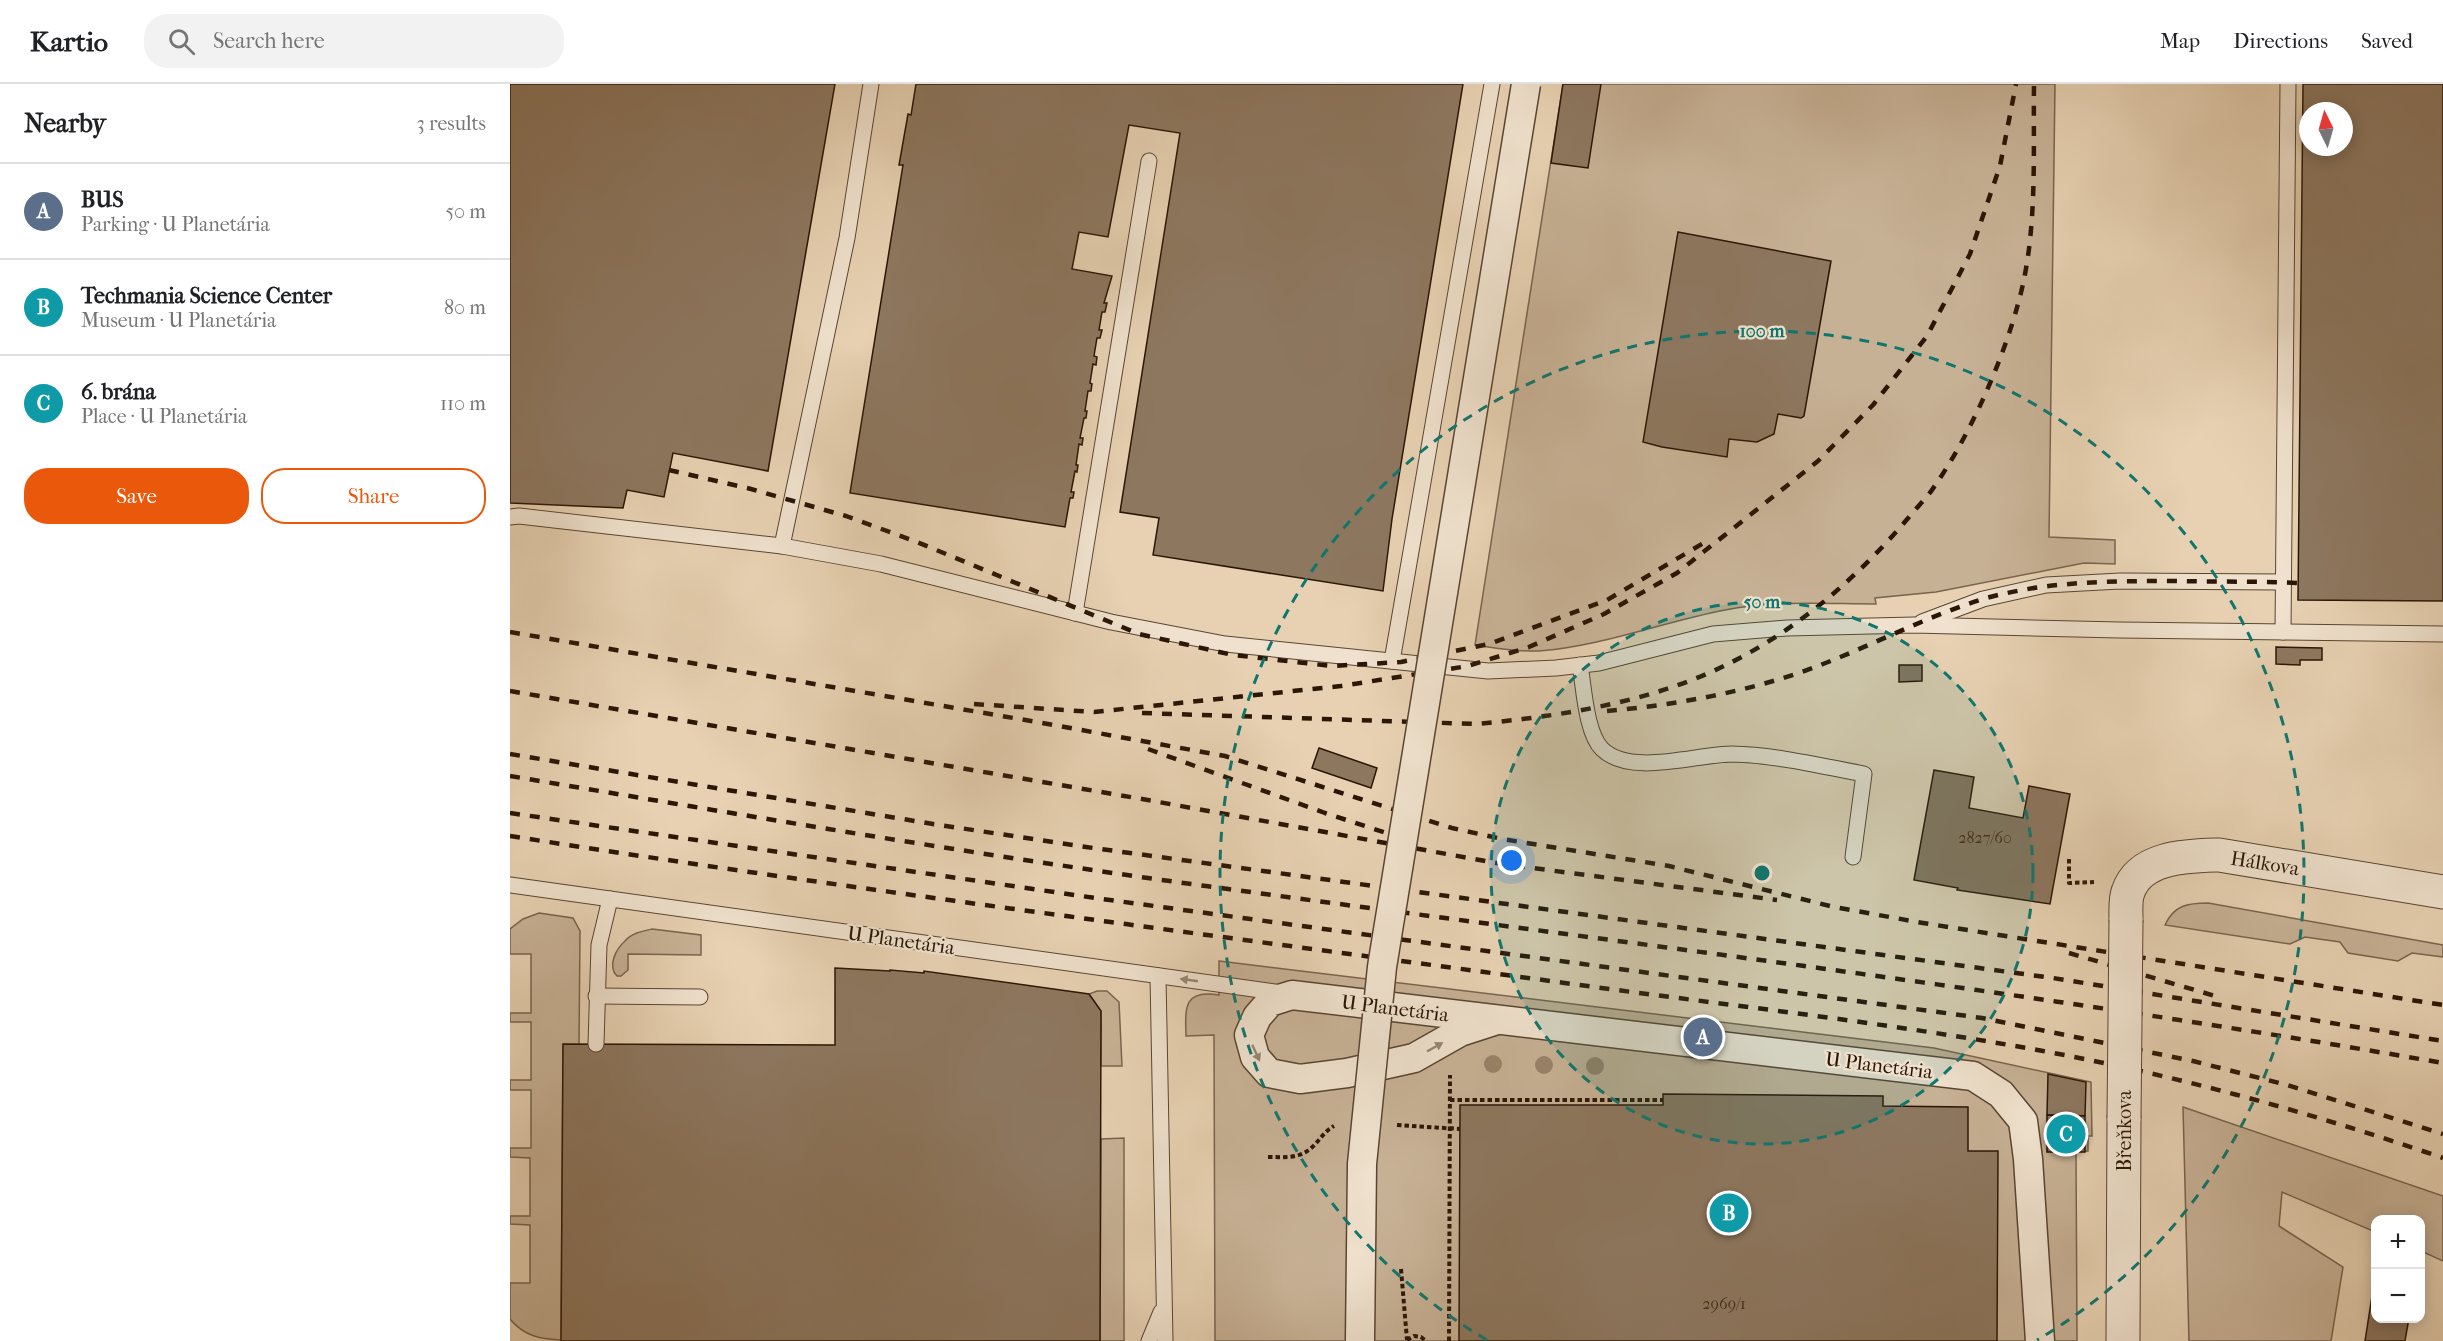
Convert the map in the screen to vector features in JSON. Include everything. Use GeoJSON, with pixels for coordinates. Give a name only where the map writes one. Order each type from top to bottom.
{"type":"FeatureCollection","features":[{"type":"Feature","properties":{"kind":"street"},"geometry":{"type":"LineString","coordinates":[[1360,1341],[1362,1164],[1382,967],[1526,84]]}},
{"type":"Feature","properties":{"kind":"street","name":"Hálkova"},"geometry":{"type":"LineString","coordinates":[[2126,920],[2128,892],[2135,879],[2151,867],[2183,856],[2219,855],[2443,892]]}},
{"type":"Feature","properties":{"kind":"street","name":"Břeňkova"},"geometry":{"type":"LineString","coordinates":[[2123,1341],[2126,920]]}},
{"type":"Feature","properties":{"kind":"street","name":"U Planetária"},"geometry":{"type":"LineString","coordinates":[[1497,1020],[1460,1032],[1414,1058],[1347,1073],[1300,1079],[1269,1072],[1255,1057],[1249,1035],[1257,1017],[1270,1002],[1292,995],[1973,1076],[2001,1094],[2023,1121],[2028,1159],[2040,1341]]}},
{"type":"Feature","properties":{"kind":"lane"},"geometry":{"type":"LineString","coordinates":[[782,546],[847,238],[872,84]]}},
{"type":"Feature","properties":{"kind":"lane"},"geometry":{"type":"LineString","coordinates":[[1392,661],[1492,84]]}},
{"type":"Feature","properties":{"kind":"lane"},"geometry":{"type":"LineString","coordinates":[[2283,632],[2288,84]]}},
{"type":"Feature","properties":{"kind":"lane"},"geometry":{"type":"LineString","coordinates":[[1075,613],[1149,161]]}},
{"type":"Feature","properties":{"kind":"lane"},"geometry":{"type":"LineString","coordinates":[[510,517],[530,517],[782,546],[881,564],[1111,622],[1225,644],[1488,671],[1599,663],[1713,634],[1787,628],[1914,625],[2443,634]]}},
{"type":"Feature","properties":{"kind":"lane"},"geometry":{"type":"LineString","coordinates":[[1914,625],[1983,599],[2046,585],[2120,581],[2283,582]]}},
{"type":"Feature","properties":{"kind":"lane"},"geometry":{"type":"LineString","coordinates":[[1580,665],[1591,730],[1602,749],[1617,758],[1635,763],[1732,754],[1779,759],[1864,774],[1852,857]]}},
{"type":"Feature","properties":{"kind":"lane","name":"U Planetária"},"geometry":{"type":"LineString","coordinates":[[510,885],[1292,995]]}},
{"type":"Feature","properties":{"kind":"lane"},"geometry":{"type":"LineString","coordinates":[[596,1044],[598,945],[610,898]]}},
{"type":"Feature","properties":{"kind":"lane"},"geometry":{"type":"LineString","coordinates":[[1158,976],[1165,1341]]}},
{"type":"Feature","properties":{"kind":"lane"},"geometry":{"type":"LineString","coordinates":[[596,996],[700,997]]}},
{"type":"Feature","properties":{"kind":"lane"},"geometry":{"type":"LineString","coordinates":[[1149,1341],[1164,1306]]}},
{"type":"Feature","properties":{"kind":"path"},"geometry":{"type":"LineString","coordinates":[[2070,859],[2069,883],[2094,882]]}},
{"type":"Feature","properties":{"kind":"path"},"geometry":{"type":"LineString","coordinates":[[1449,1341],[1450,1038]]}},
{"type":"Feature","properties":{"kind":"path"},"geometry":{"type":"LineString","coordinates":[[1450,1100],[1663,1100]]}},
{"type":"Feature","properties":{"kind":"path"},"geometry":{"type":"LineString","coordinates":[[1401,1269],[1407,1340],[1414,1336],[1426,1341]]}},
{"type":"Feature","properties":{"kind":"shaded area"},"geometry":{"type":"Polygon","coordinates":[[[1563,84],[2055,84],[2049,537],[2115,540],[2115,564],[2084,563],[1936,592],[1875,598],[1876,604],[1800,603],[1744,607],[1563,648],[1523,651],[1475,645],[1563,84]]]}},
{"type":"Feature","properties":{"kind":"shaded area"},"geometry":{"type":"Polygon","coordinates":[[[2208,903],[2443,945],[2443,957],[2412,953],[2398,961],[2348,953],[2340,942],[2305,937],[2290,944],[2165,925],[2173,913],[2182,906],[2208,903]]]}},
{"type":"Feature","properties":{"kind":"shaded area"},"geometry":{"type":"Polygon","coordinates":[[[539,913],[573,918],[580,931],[579,1045],[563,1045],[561,1340],[533,1336],[515,1325],[510,1319],[510,1283],[530,1283],[530,1225],[510,1224],[510,1216],[530,1216],[530,1158],[510,1157],[510,1148],[531,1148],[531,1090],[510,1090],[510,1080],[531,1080],[531,1022],[510,1022],[510,1013],[531,1013],[531,954],[510,954],[510,929],[523,919],[539,913]]]}},
{"type":"Feature","properties":{"kind":"shaded area"},"geometry":{"type":"Polygon","coordinates":[[[652,929],[701,935],[701,955],[628,954],[628,970],[621,976],[617,976],[613,963],[619,948],[631,936],[652,929]]]}},
{"type":"Feature","properties":{"kind":"shaded area"},"geometry":{"type":"Polygon","coordinates":[[[1219,961],[1934,1048],[2091,1082],[2092,1136],[2088,1136],[2088,1151],[2076,1151],[2077,1341],[1215,1341],[1214,1035],[1186,1036],[1186,1017],[1189,1002],[1193,998],[1207,994],[1219,995],[1219,961]]]}},
{"type":"Feature","properties":{"kind":"shaded area"},"geometry":{"type":"Polygon","coordinates":[[[1107,991],[1119,1002],[1122,1066],[1101,1066],[1101,1011],[1089,994],[1107,991]]]}},
{"type":"Feature","properties":{"kind":"shaded area"},"geometry":{"type":"Polygon","coordinates":[[[2183,1107],[2443,1196],[2443,1261],[2425,1253],[2425,1215],[2371,1215],[2371,1230],[2282,1192],[2279,1226],[2343,1267],[2331,1341],[2189,1341],[2183,1107]]]}},
{"type":"Feature","properties":{"kind":"shaded area"},"geometry":{"type":"Polygon","coordinates":[[[1124,1138],[1124,1341],[1100,1341],[1101,1139],[1124,1138]]]}},
{"type":"Feature","properties":{"kind":"building"},"geometry":{"type":"Polygon","coordinates":[[[510,84],[835,84],[768,471],[673,453],[664,497],[627,490],[623,508],[510,503],[510,84]]]}},
{"type":"Feature","properties":{"kind":"building"},"geometry":{"type":"Polygon","coordinates":[[[916,84],[1463,84],[1392,519],[1383,591],[1153,555],[1159,518],[1120,512],[1180,133],[1129,125],[1108,237],[1079,232],[1072,269],[1112,276],[1104,303],[1107,303],[1105,312],[1102,312],[1099,330],[1102,330],[1100,338],[1097,338],[1094,356],[1097,357],[1096,365],[1093,364],[1091,391],[1088,391],[1086,418],[1084,418],[1080,438],[1083,438],[1082,445],[1079,444],[1077,472],[1075,471],[1071,492],[1074,492],[1073,498],[1070,498],[1065,527],[850,493],[903,165],[899,165],[916,84]]]}},
{"type":"Feature","properties":{"kind":"building"},"geometry":{"type":"Polygon","coordinates":[[[1563,84],[1601,84],[1588,168],[1551,163],[1563,84]]]}},
{"type":"Feature","properties":{"kind":"building"},"geometry":{"type":"Polygon","coordinates":[[[2303,84],[2443,84],[2443,601],[2298,600],[2302,156],[2353,156],[2353,102],[2303,102],[2303,84]]]}},
{"type":"Feature","properties":{"kind":"building"},"geometry":{"type":"Polygon","coordinates":[[[1678,232],[1831,261],[1804,416],[1801,418],[1778,414],[1774,434],[1757,442],[1729,439],[1727,457],[1643,442],[1678,232]]]}},
{"type":"Feature","properties":{"kind":"building"},"geometry":{"type":"Polygon","coordinates":[[[2276,647],[2322,648],[2322,660],[2300,660],[2300,665],[2276,664],[2276,647]]]}},
{"type":"Feature","properties":{"kind":"building"},"geometry":{"type":"Polygon","coordinates":[[[1899,665],[1922,665],[1922,681],[1899,682],[1899,665]]]}},
{"type":"Feature","properties":{"kind":"building"},"geometry":{"type":"Polygon","coordinates":[[[1319,748],[1377,768],[1371,788],[1312,768],[1319,748]]]}},
{"type":"Feature","properties":{"kind":"building"},"geometry":{"type":"Polygon","coordinates":[[[1934,770],[1974,777],[1969,808],[2023,818],[2029,786],[2070,794],[2050,904],[1957,890],[1958,888],[1914,880],[1934,770]]]}},
{"type":"Feature","properties":{"kind":"building"},"geometry":{"type":"Polygon","coordinates":[[[835,968],[924,973],[924,971],[1089,994],[1101,1011],[1100,1341],[561,1341],[563,1044],[835,1045],[835,968]]]}},
{"type":"Feature","properties":{"kind":"building"},"geometry":{"type":"Polygon","coordinates":[[[2048,1074],[2086,1082],[2085,1116],[2047,1115],[2048,1074]]]}},
{"type":"Feature","properties":{"kind":"building"},"geometry":{"type":"Polygon","coordinates":[[[1663,1094],[1883,1096],[1883,1106],[1968,1107],[1968,1151],[1998,1151],[1997,1341],[1459,1341],[1460,1105],[1663,1105],[1663,1094]]]}},
{"type":"Feature","properties":{"kind":"building"},"geometry":{"type":"Polygon","coordinates":[[[2047,1115],[2085,1116],[2085,1152],[2047,1152],[2047,1115]]]}},
{"type":"Feature","properties":{"kind":"building"},"geometry":{"type":"Polygon","coordinates":[[[2371,1302],[2371,1323],[2408,1323],[2405,1341],[2365,1341],[2371,1302]]]}},
{"type":"Feature","properties":{"kind":"railway"},"geometry":{"type":"LineString","coordinates":[[974,704],[1094,712],[1341,686],[1468,666],[1529,647],[1604,614],[1677,573],[1818,461],[1873,405],[1927,336],[1970,254],[2000,166],[2016,84]]}},
{"type":"Feature","properties":{"kind":"railway"},"geometry":{"type":"LineString","coordinates":[[1142,713],[1476,724],[1541,717],[1607,705],[1671,687],[1732,662],[1782,633],[1850,579],[1890,538],[1931,491],[1972,423],[1994,375],[2011,327],[2029,250],[2033,195],[2034,84]]}},
{"type":"Feature","properties":{"kind":"railway"},"geometry":{"type":"LineString","coordinates":[[669,470],[751,489],[846,516],[917,542],[1139,634],[1233,655],[1332,666],[1401,662],[1489,644],[1607,600],[1707,541]]}},
{"type":"Feature","properties":{"kind":"railway"},"geometry":{"type":"LineString","coordinates":[[1607,711],[1661,705],[1745,689],[1823,664],[1963,606],[2007,593],[2054,585],[2127,581],[2298,583]]}},
{"type":"Feature","properties":{"kind":"railway"},"geometry":{"type":"LineString","coordinates":[[510,632],[1225,756],[1452,828],[1502,839],[1669,866],[1834,907],[2443,1005]]}},
{"type":"Feature","properties":{"kind":"railway"},"geometry":{"type":"LineString","coordinates":[[510,691],[1142,799],[1502,864],[1777,900]]}},
{"type":"Feature","properties":{"kind":"railway"},"geometry":{"type":"LineString","coordinates":[[1148,749],[1325,813],[1408,840]]}},
{"type":"Feature","properties":{"kind":"railway"},"geometry":{"type":"LineString","coordinates":[[510,754],[1086,847],[2053,978],[2443,1041]]}},
{"type":"Feature","properties":{"kind":"railway"},"geometry":{"type":"LineString","coordinates":[[510,776],[1048,863],[1988,992],[2443,1063]]}},
{"type":"Feature","properties":{"kind":"railway"},"geometry":{"type":"LineString","coordinates":[[510,813],[1095,898],[1982,1018],[2193,1061],[2287,1085],[2443,1134]]}},
{"type":"Feature","properties":{"kind":"railway"},"geometry":{"type":"LineString","coordinates":[[510,836],[905,894],[1924,1031],[2043,1051],[2195,1084],[2295,1111],[2443,1158]]}},
{"type":"Feature","properties":{"kind":"railway"},"geometry":{"type":"LineString","coordinates":[[2069,953],[2222,998]]}},
{"type":"Feature","properties":{"kind":"place","name":"BUS"},"geometry":{"type":"Point","coordinates":[1703,1037]}},
{"type":"Feature","properties":{"kind":"place","name":"6. brána"},"geometry":{"type":"Point","coordinates":[2066,1134]}},
{"type":"Feature","properties":{"kind":"place","name":"Techmania Science Center"},"geometry":{"type":"Point","coordinates":[1729,1213]}}]}
